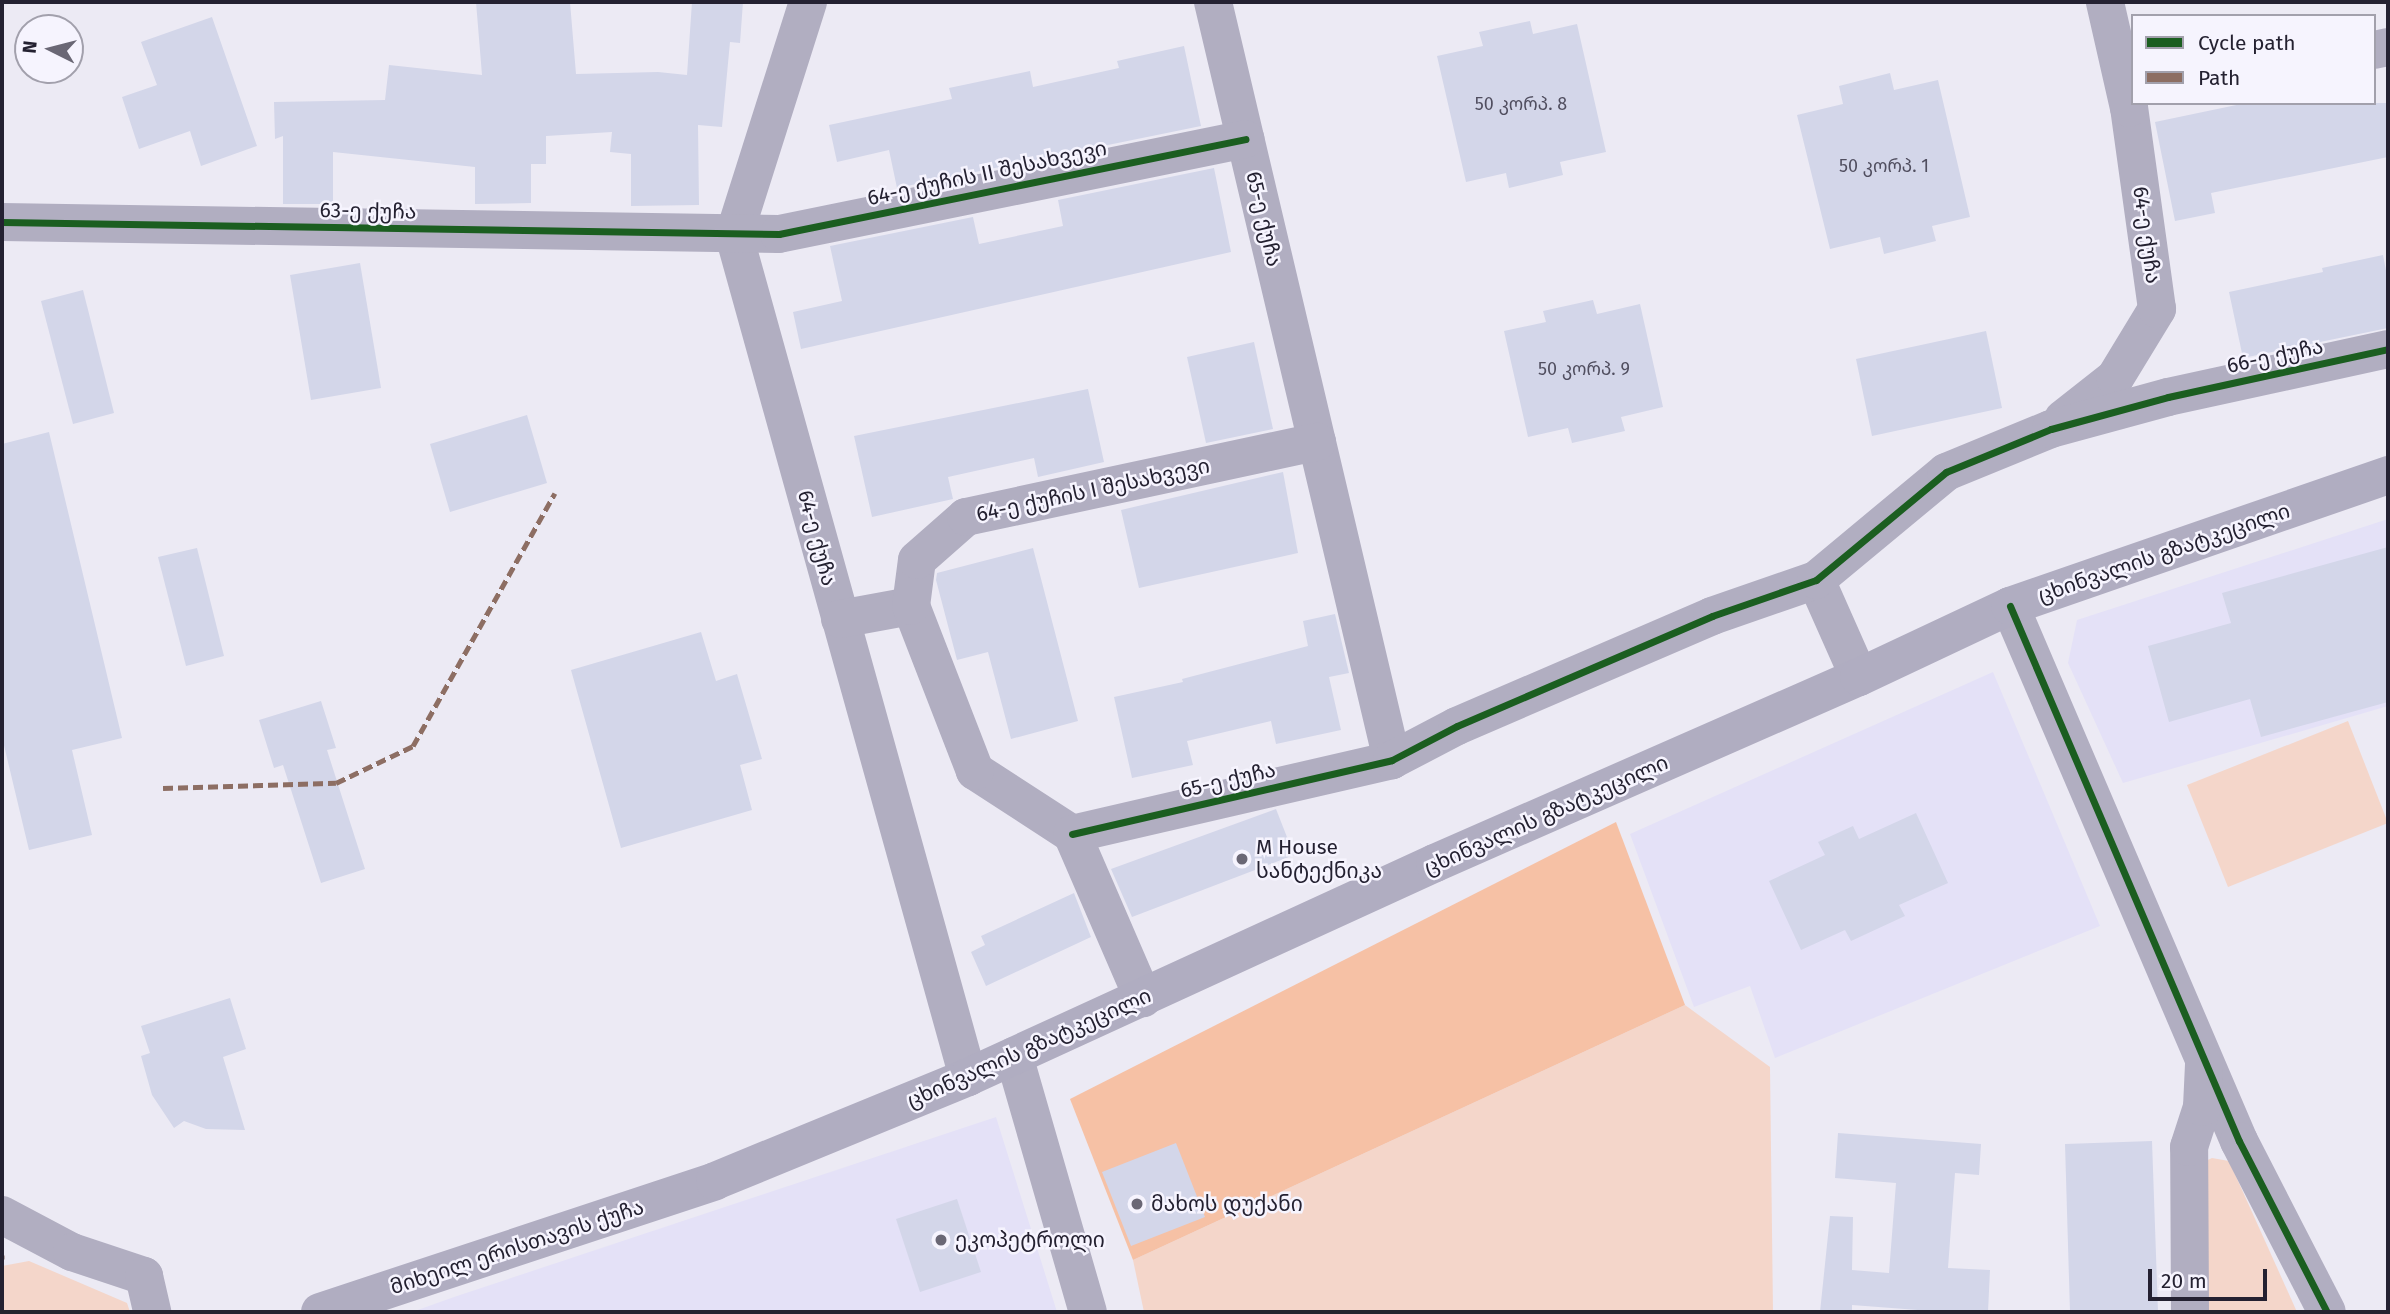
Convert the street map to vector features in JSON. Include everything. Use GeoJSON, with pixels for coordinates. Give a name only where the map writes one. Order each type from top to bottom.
{"type":"FeatureCollection","features":[{"type":"Feature","properties":{"kind":"main road","name":"ცხინვალის გზატკეცილი"},"geometry":{"type":"LineString","coordinates":[[715,1181],[968,1077],[1435,863],[1859,677],[2010,606],[2388,475]]}},
{"type":"Feature","properties":{"kind":"main road","name":"მიხეილ ერისთავის ქუჩა"},"geometry":{"type":"LineString","coordinates":[[320,1312],[715,1181]]}},
{"type":"Feature","properties":{"kind":"street"},"geometry":{"type":"LineString","coordinates":[[734,235],[808,2]]}},
{"type":"Feature","properties":{"kind":"street","name":"65-ე ქუჩა"},"geometry":{"type":"LineString","coordinates":[[1072,834],[1392,760],[1213,2]]}},
{"type":"Feature","properties":{"kind":"street","name":"64-ე ქუჩა"},"geometry":{"type":"LineString","coordinates":[[2105,2],[2131,82]]}},
{"type":"Feature","properties":{"kind":"street","name":"64-ე ქუჩა"},"geometry":{"type":"LineString","coordinates":[[2051,429],[2116,378],[2157,309],[2139,106]]}},
{"type":"Feature","properties":{"kind":"street","name":"64-ე ქუჩის II შესახვევი"},"geometry":{"type":"LineString","coordinates":[[734,235],[779,234],[1245,139]]}},
{"type":"Feature","properties":{"kind":"street","name":"63-ე ქუჩა"},"geometry":{"type":"LineString","coordinates":[[2,222],[734,235]]}},
{"type":"Feature","properties":{"kind":"street","name":"64-ე ქუჩა"},"geometry":{"type":"LineString","coordinates":[[734,235],[968,1077]]}},
{"type":"Feature","properties":{"kind":"street","name":"66-ე ქუჩა"},"geometry":{"type":"LineString","coordinates":[[2051,429],[2168,397],[2388,349]]}},
{"type":"Feature","properties":{"kind":"street"},"geometry":{"type":"LineString","coordinates":[[1392,760],[1457,726],[1699,622],[1816,580],[1946,472],[2051,429]]}},
{"type":"Feature","properties":{"kind":"street","name":"64-ე ქუჩის I შესახვევი"},"geometry":{"type":"LineString","coordinates":[[911,606],[918,560],[966,517],[1317,442]]}},
{"type":"Feature","properties":{"kind":"street"},"geometry":{"type":"LineString","coordinates":[[1816,580],[1859,677]]}},
{"type":"Feature","properties":{"kind":"street"},"geometry":{"type":"LineString","coordinates":[[840,619],[911,606],[975,771],[1072,834],[1143,998]]}},
{"type":"Feature","properties":{"kind":"street"},"geometry":{"type":"LineString","coordinates":[[2010,606],[2239,1140],[2328,1312]]}},
{"type":"Feature","properties":{"kind":"street"},"geometry":{"type":"LineString","coordinates":[[1014,1056],[1088,1312]]}},
{"type":"Feature","properties":{"kind":"street"},"geometry":{"type":"LineString","coordinates":[[2190,1312],[2189,1147],[2202,1107],[2204,1060]]}},
{"type":"Feature","properties":{"kind":"street"},"geometry":{"type":"LineString","coordinates":[[2189,1147],[2217,1134],[2239,1140]]}},
{"type":"Feature","properties":{"kind":"street"},"geometry":{"type":"LineString","coordinates":[[2,1215],[72,1252],[144,1276],[152,1312]]}},
{"type":"Feature","properties":{"kind":"shaded area"},"geometry":{"type":"Polygon","coordinates":[[[2388,519],[2388,706],[2123,783],[2068,663],[2077,620],[2388,519]]]}},
{"type":"Feature","properties":{"kind":"shaded area"},"geometry":{"type":"Polygon","coordinates":[[[1993,672],[2100,926],[1775,1058],[1750,986],[1694,1007],[1630,834],[1993,672]]]}},
{"type":"Feature","properties":{"kind":"shaded area"},"geometry":{"type":"Polygon","coordinates":[[[2348,721],[2388,823],[2228,887],[2187,785],[2348,721]]]}},
{"type":"Feature","properties":{"kind":"shaded area"},"geometry":{"type":"Polygon","coordinates":[[[1616,822],[1685,1005],[1133,1260],[1070,1099],[1616,822]]]}},
{"type":"Feature","properties":{"kind":"shaded area"},"geometry":{"type":"Polygon","coordinates":[[[1685,1005],[1770,1067],[1773,1312],[1144,1312],[1133,1260],[1685,1005]]]}},
{"type":"Feature","properties":{"kind":"shaded area"},"geometry":{"type":"Polygon","coordinates":[[[996,1117],[1057,1312],[412,1312],[457,1296],[996,1117]]]}},
{"type":"Feature","properties":{"kind":"shaded area"},"geometry":{"type":"Polygon","coordinates":[[[2212,1158],[2229,1161],[2297,1312],[2194,1312],[2199,1164],[2212,1158]]]}},
{"type":"Feature","properties":{"kind":"shaded area"},"geometry":{"type":"Polygon","coordinates":[[[29,1261],[127,1303],[130,1312],[2,1312],[2,1266],[29,1261]]]}},
{"type":"Feature","properties":{"kind":"building"},"geometry":{"type":"Polygon","coordinates":[[[476,2],[570,2],[576,74],[658,72],[687,75],[692,2],[743,2],[740,43],[730,42],[722,127],[698,125],[699,205],[631,206],[631,154],[610,152],[612,132],[546,136],[546,164],[531,164],[531,203],[475,204],[475,167],[333,152],[333,204],[283,204],[283,136],[275,139],[274,102],[385,100],[389,65],[482,75],[476,2]]]}},
{"type":"Feature","properties":{"kind":"building"},"geometry":{"type":"Polygon","coordinates":[[[212,17],[257,146],[201,166],[190,131],[139,149],[122,97],[157,85],[141,42],[212,17]]]}},
{"type":"Feature","properties":{"kind":"building"},"geometry":{"type":"Polygon","coordinates":[[[1530,21],[1533,34],[1577,24],[1606,152],[1560,162],[1563,175],[1509,188],[1506,173],[1466,182],[1437,56],[1483,46],[1479,32],[1530,21]]]}},
{"type":"Feature","properties":{"kind":"building"},"geometry":{"type":"Polygon","coordinates":[[[1184,46],[1201,126],[897,188],[889,150],[837,162],[829,125],[952,99],[949,88],[1030,71],[1033,87],[1119,68],[1117,61],[1184,46]]]}},
{"type":"Feature","properties":{"kind":"building"},"geometry":{"type":"Polygon","coordinates":[[[1890,73],[1894,90],[1938,80],[1970,217],[1932,226],[1936,241],[1884,254],[1880,237],[1830,249],[1797,115],[1843,104],[1839,86],[1890,73]]]}},
{"type":"Feature","properties":{"kind":"building"},"geometry":{"type":"Polygon","coordinates":[[[2388,103],[2388,157],[2211,193],[2215,213],[2175,221],[2155,122],[2236,105],[2388,103]]]}},
{"type":"Feature","properties":{"kind":"building"},"geometry":{"type":"Polygon","coordinates":[[[1214,168],[1231,252],[801,349],[793,312],[842,301],[830,246],[973,217],[979,244],[1063,226],[1058,200],[1214,168]]]}},
{"type":"Feature","properties":{"kind":"building"},"geometry":{"type":"Polygon","coordinates":[[[2383,255],[2388,281],[2388,328],[2243,358],[2229,292],[2323,272],[2322,268],[2383,255]]]}},
{"type":"Feature","properties":{"kind":"building"},"geometry":{"type":"Polygon","coordinates":[[[360,263],[381,388],[311,400],[290,275],[360,263]]]}},
{"type":"Feature","properties":{"kind":"building"},"geometry":{"type":"Polygon","coordinates":[[[83,290],[114,413],[73,424],[41,301],[83,290]]]}},
{"type":"Feature","properties":{"kind":"building"},"geometry":{"type":"Polygon","coordinates":[[[1593,300],[1597,314],[1640,304],[1663,407],[1621,417],[1625,431],[1572,443],[1568,428],[1528,437],[1504,331],[1546,322],[1543,311],[1593,300]]]}},
{"type":"Feature","properties":{"kind":"building"},"geometry":{"type":"Polygon","coordinates":[[[1986,331],[2002,408],[1872,436],[1856,359],[1986,331]]]}},
{"type":"Feature","properties":{"kind":"building"},"geometry":{"type":"Polygon","coordinates":[[[1254,342],[1273,429],[1206,443],[1187,357],[1254,342]]]}},
{"type":"Feature","properties":{"kind":"building"},"geometry":{"type":"Polygon","coordinates":[[[1088,389],[1104,462],[1038,477],[1034,458],[948,477],[953,499],[872,517],[854,436],[1088,389]]]}},
{"type":"Feature","properties":{"kind":"building"},"geometry":{"type":"Polygon","coordinates":[[[527,415],[547,483],[450,512],[430,444],[527,415]]]}},
{"type":"Feature","properties":{"kind":"building"},"geometry":{"type":"Polygon","coordinates":[[[49,432],[122,738],[72,750],[92,835],[29,850],[2,737],[2,444],[49,432]]]}},
{"type":"Feature","properties":{"kind":"building"},"geometry":{"type":"Polygon","coordinates":[[[1283,472],[1298,553],[1139,588],[1121,510],[1283,472]]]}},
{"type":"Feature","properties":{"kind":"building"},"geometry":{"type":"Polygon","coordinates":[[[2388,547],[2388,702],[2261,737],[2250,699],[2169,722],[2148,646],[2231,623],[2222,593],[2388,547]]]}},
{"type":"Feature","properties":{"kind":"building"},"geometry":{"type":"Polygon","coordinates":[[[197,548],[224,656],[186,666],[158,557],[197,548]]]}},
{"type":"Feature","properties":{"kind":"building"},"geometry":{"type":"Polygon","coordinates":[[[1033,548],[1078,721],[1011,739],[988,652],[957,660],[936,580],[937,573],[1033,548]]]}},
{"type":"Feature","properties":{"kind":"building"},"geometry":{"type":"Polygon","coordinates":[[[1335,614],[1349,673],[1329,677],[1341,730],[1276,744],[1271,721],[1187,741],[1193,765],[1132,778],[1114,697],[1183,682],[1182,679],[1308,646],[1303,621],[1335,614]]]}},
{"type":"Feature","properties":{"kind":"building"},"geometry":{"type":"Polygon","coordinates":[[[701,632],[716,681],[737,674],[762,759],[740,765],[752,810],[621,848],[571,670],[701,632]]]}},
{"type":"Feature","properties":{"kind":"building"},"geometry":{"type":"Polygon","coordinates":[[[321,701],[336,748],[327,750],[365,869],[321,883],[283,765],[274,768],[259,720],[321,701]]]}},
{"type":"Feature","properties":{"kind":"building"},"geometry":{"type":"Polygon","coordinates":[[[1276,809],[1294,855],[1132,917],[1111,869],[1276,809]]]}},
{"type":"Feature","properties":{"kind":"building"},"geometry":{"type":"Polygon","coordinates":[[[1916,813],[1948,883],[1899,905],[1905,916],[1851,941],[1845,930],[1801,950],[1769,881],[1825,855],[1818,842],[1853,826],[1859,839],[1916,813]]]}},
{"type":"Feature","properties":{"kind":"building"},"geometry":{"type":"Polygon","coordinates":[[[1074,893],[1091,937],[986,986],[971,952],[985,945],[981,936],[1074,893]]]}},
{"type":"Feature","properties":{"kind":"building"},"geometry":{"type":"Polygon","coordinates":[[[230,998],[246,1049],[223,1057],[245,1130],[206,1129],[184,1121],[174,1128],[152,1095],[141,1056],[150,1053],[141,1026],[230,998]]]}},
{"type":"Feature","properties":{"kind":"building"},"geometry":{"type":"Polygon","coordinates":[[[1838,1133],[1981,1144],[1979,1175],[1955,1173],[1948,1268],[1990,1270],[1988,1312],[1852,1305],[1852,1312],[1820,1312],[1830,1216],[1853,1217],[1852,1270],[1889,1273],[1896,1183],[1835,1178],[1838,1133]]]}},
{"type":"Feature","properties":{"kind":"building"},"geometry":{"type":"Polygon","coordinates":[[[2152,1141],[2158,1312],[2070,1312],[2065,1144],[2152,1141]]]}},
{"type":"Feature","properties":{"kind":"building"},"geometry":{"type":"Polygon","coordinates":[[[1176,1143],[1205,1217],[1131,1246],[1102,1172],[1176,1143]]]}},
{"type":"Feature","properties":{"kind":"building"},"geometry":{"type":"Polygon","coordinates":[[[957,1199],[981,1272],[920,1292],[896,1219],[957,1199]]]}},
{"type":"Feature","properties":{"kind":"marked path"},"geometry":{"type":"LineString","coordinates":[[163,788],[336,783],[413,746],[555,493]]}},
{"type":"Feature","properties":{"kind":"cycle path"},"geometry":{"type":"LineString","coordinates":[[2,222],[779,234],[1245,139]]}},
{"type":"Feature","properties":{"kind":"cycle path"},"geometry":{"type":"LineString","coordinates":[[1072,834],[1392,760],[1457,726],[1712,616],[1816,580],[1946,472],[2051,429],[2168,397],[2388,349]]}},
{"type":"Feature","properties":{"kind":"cycle path"},"geometry":{"type":"LineString","coordinates":[[2010,606],[2239,1141],[2327,1312]]}},
{"type":"Feature","properties":{"kind":"place","name":"M House სანტექნიკა"},"geometry":{"type":"Point","coordinates":[1242,859]}},
{"type":"Feature","properties":{"kind":"place","name":"მახოს დუქანი"},"geometry":{"type":"Point","coordinates":[1137,1204]}},
{"type":"Feature","properties":{"kind":"place","name":"ეკოპეტროლი"},"geometry":{"type":"Point","coordinates":[941,1240]}}]}
